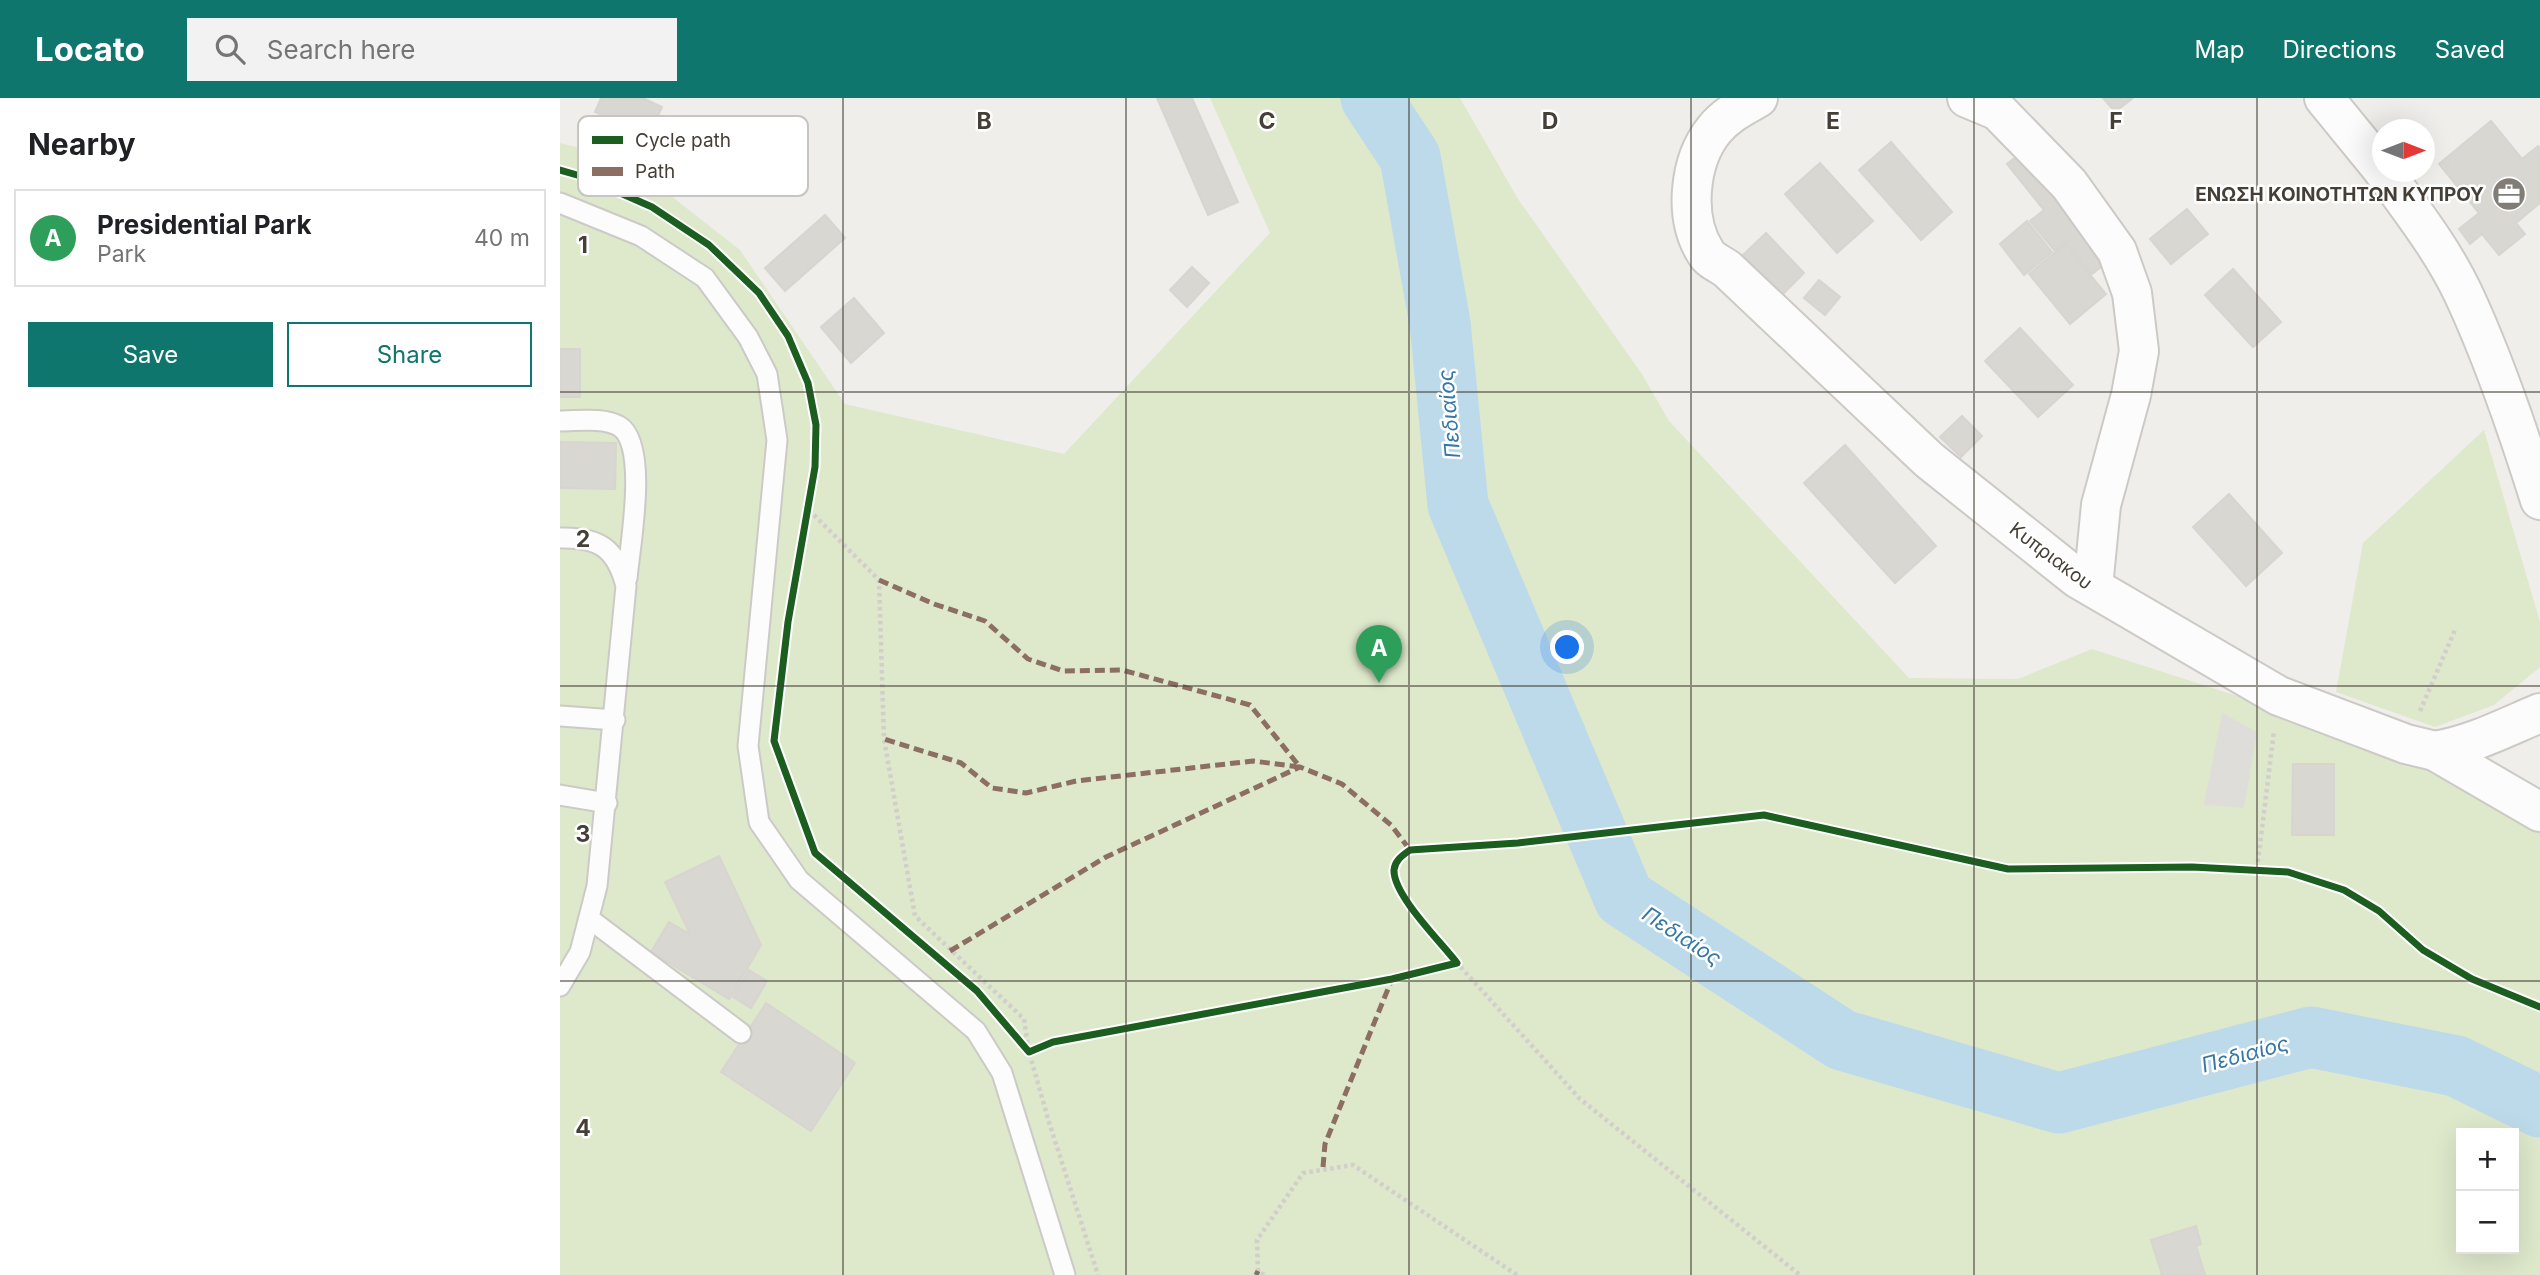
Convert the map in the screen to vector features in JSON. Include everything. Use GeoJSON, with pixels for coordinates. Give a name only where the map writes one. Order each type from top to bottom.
{"type":"FeatureCollection","features":[{"type":"Feature","properties":{"kind":"street","name":"Κυπριακου"},"geometry":{"type":"LineString","coordinates":[[1758,98],[1731,114],[1713,131],[1696,166],[1692,204],[1695,228],[1706,255],[1727,269],[1929,460],[2077,578],[2279,696],[2421,748],[2540,812]]}},
{"type":"Feature","properties":{"kind":"street"},"geometry":{"type":"LineString","coordinates":[[1968,98],[1998,111],[2069,184],[2117,251],[2132,293],[2139,351],[2131,395],[2101,505],[2093,587]]}},
{"type":"Feature","properties":{"kind":"street"},"geometry":{"type":"LineString","coordinates":[[2324,98],[2372,157]]}},
{"type":"Feature","properties":{"kind":"street"},"geometry":{"type":"LineString","coordinates":[[2391,182],[2429,233],[2462,293],[2519,433],[2540,500]]}},
{"type":"Feature","properties":{"kind":"street"},"geometry":{"type":"LineString","coordinates":[[2421,748],[2467,745],[2498,734],[2540,713]]}},
{"type":"Feature","properties":{"kind":"lane"},"geometry":{"type":"LineString","coordinates":[[560,203],[642,236],[705,278],[748,337],[768,374],[777,440],[748,746],[758,821],[799,880],[976,1031],[1002,1073],[1065,1275]]}},
{"type":"Feature","properties":{"kind":"lane"},"geometry":{"type":"LineString","coordinates":[[560,421],[612,423],[622,428],[630,438],[635,484],[607,803],[591,920],[580,952],[560,986]]}},
{"type":"Feature","properties":{"kind":"lane"},"geometry":{"type":"LineString","coordinates":[[560,538],[597,543],[610,549],[620,564],[626,586]]}},
{"type":"Feature","properties":{"kind":"lane"},"geometry":{"type":"LineString","coordinates":[[560,716],[615,720]]}},
{"type":"Feature","properties":{"kind":"lane"},"geometry":{"type":"LineString","coordinates":[[560,795],[607,803]]}},
{"type":"Feature","properties":{"kind":"lane"},"geometry":{"type":"LineString","coordinates":[[591,920],[741,1033]]}},
{"type":"Feature","properties":{"kind":"path"},"geometry":{"type":"LineString","coordinates":[[807,522],[810,499]]}},
{"type":"Feature","properties":{"kind":"path"},"geometry":{"type":"LineString","coordinates":[[809,510],[879,580],[884,739],[915,916],[1024,1019],[1029,1052],[1098,1275]]}},
{"type":"Feature","properties":{"kind":"path"},"geometry":{"type":"LineString","coordinates":[[2421,748],[2455,630]]}},
{"type":"Feature","properties":{"kind":"path"},"geometry":{"type":"LineString","coordinates":[[2257,869],[2279,696]]}},
{"type":"Feature","properties":{"kind":"path"},"geometry":{"type":"LineString","coordinates":[[1682,824],[1518,843],[1410,850],[1398,858],[1394,869],[1397,888],[1457,963],[1580,1099],[1800,1275]]}},
{"type":"Feature","properties":{"kind":"path"},"geometry":{"type":"LineString","coordinates":[[2244,869],[2267,870]]}},
{"type":"Feature","properties":{"kind":"path"},"geometry":{"type":"LineString","coordinates":[[1029,1052],[1053,1042],[1392,979],[1457,963]]}},
{"type":"Feature","properties":{"kind":"path"},"geometry":{"type":"LineString","coordinates":[[1020,1042],[1029,1052]]}},
{"type":"Feature","properties":{"kind":"path"},"geometry":{"type":"LineString","coordinates":[[1264,1275],[1258,1271],[1257,1240],[1303,1173],[1324,1167],[1353,1166],[1517,1275]]}},
{"type":"Feature","properties":{"kind":"green space"},"geometry":{"type":"Polygon","coordinates":[[[1210,98],[1460,98],[1518,199],[1642,374],[1669,421],[1909,678],[2018,679],[2092,649],[2397,748],[2540,814],[2540,1275],[560,1275],[560,143],[578,148],[578,196],[671,196],[740,250],[845,404],[1064,454],[1270,233],[1210,98]]]}},
{"type":"Feature","properties":{"kind":"green space"},"geometry":{"type":"Polygon","coordinates":[[[2484,430],[2540,622],[2540,667],[2494,705],[2435,727],[2336,692],[2363,543],[2484,430]]]}},
{"type":"Feature","properties":{"kind":"shaded area"},"geometry":{"type":"Polygon","coordinates":[[[2222,713],[2257,732],[2244,808],[2204,805],[2222,713]]]}},
{"type":"Feature","properties":{"kind":"building"},"geometry":{"type":"Polygon","coordinates":[[[601,98],[643,98],[662,107],[658,116],[604,116],[595,112],[601,98]]]}},
{"type":"Feature","properties":{"kind":"building"},"geometry":{"type":"Polygon","coordinates":[[[1157,98],[1192,98],[1238,202],[1208,215],[1157,98]]]}},
{"type":"Feature","properties":{"kind":"building"},"geometry":{"type":"Polygon","coordinates":[[[2103,98],[2133,98],[2115,112],[2103,98]]]}},
{"type":"Feature","properties":{"kind":"building"},"geometry":{"type":"Polygon","coordinates":[[[2491,121],[2522,159],[2538,146],[2540,148],[2540,203],[2516,223],[2525,234],[2499,255],[2482,234],[2470,244],[2459,229],[2479,213],[2439,164],[2491,121]]]}},
{"type":"Feature","properties":{"kind":"building"},"geometry":{"type":"Polygon","coordinates":[[[1891,142],[1952,212],[1921,240],[1859,170],[1891,142]]]}},
{"type":"Feature","properties":{"kind":"building"},"geometry":{"type":"Polygon","coordinates":[[[2022,152],[2111,259],[2092,274],[2066,242],[2055,251],[2030,221],[2044,210],[2007,164],[2022,152]]]}},
{"type":"Feature","properties":{"kind":"building"},"geometry":{"type":"Polygon","coordinates":[[[1820,163],[1873,221],[1837,253],[1785,194],[1820,163]]]}},
{"type":"Feature","properties":{"kind":"building"},"geometry":{"type":"Polygon","coordinates":[[[2187,209],[2208,234],[2171,264],[2150,239],[2187,209]]]}},
{"type":"Feature","properties":{"kind":"building"},"geometry":{"type":"Polygon","coordinates":[[[825,215],[845,238],[785,291],[765,268],[825,215]]]}},
{"type":"Feature","properties":{"kind":"building"},"geometry":{"type":"Polygon","coordinates":[[[2027,221],[2052,252],[2024,275],[2000,244],[2027,221]]]}},
{"type":"Feature","properties":{"kind":"building"},"geometry":{"type":"Polygon","coordinates":[[[1766,233],[1804,273],[1782,295],[1743,255],[1766,233]]]}},
{"type":"Feature","properties":{"kind":"building"},"geometry":{"type":"Polygon","coordinates":[[[2065,244],[2106,294],[2070,324],[2029,274],[2065,244]]]}},
{"type":"Feature","properties":{"kind":"building"},"geometry":{"type":"Polygon","coordinates":[[[1192,267],[1209,283],[1187,307],[1170,290],[1192,267]]]}},
{"type":"Feature","properties":{"kind":"building"},"geometry":{"type":"Polygon","coordinates":[[[2233,269],[2281,322],[2253,347],[2205,295],[2233,269]]]}},
{"type":"Feature","properties":{"kind":"building"},"geometry":{"type":"Polygon","coordinates":[[[1819,280],[1840,297],[1825,315],[1804,298],[1819,280]]]}},
{"type":"Feature","properties":{"kind":"building"},"geometry":{"type":"Polygon","coordinates":[[[854,298],[884,333],[851,363],[821,327],[854,298]]]}},
{"type":"Feature","properties":{"kind":"building"},"geometry":{"type":"Polygon","coordinates":[[[2020,328],[2073,385],[2038,417],[1985,361],[2020,328]]]}},
{"type":"Feature","properties":{"kind":"building"},"geometry":{"type":"Polygon","coordinates":[[[560,349],[580,349],[580,397],[560,397],[560,349]]]}},
{"type":"Feature","properties":{"kind":"building"},"geometry":{"type":"Polygon","coordinates":[[[1962,416],[1982,436],[1961,457],[1940,437],[1962,416]]]}},
{"type":"Feature","properties":{"kind":"building"},"geometry":{"type":"Polygon","coordinates":[[[560,442],[616,443],[615,489],[560,488],[560,442]]]}},
{"type":"Feature","properties":{"kind":"building"},"geometry":{"type":"Polygon","coordinates":[[[1845,445],[1936,546],[1895,583],[1804,483],[1845,445]]]}},
{"type":"Feature","properties":{"kind":"building"},"geometry":{"type":"Polygon","coordinates":[[[2229,494],[2282,553],[2246,586],[2193,527],[2229,494]]]}},
{"type":"Feature","properties":{"kind":"building"},"geometry":{"type":"Polygon","coordinates":[[[2293,764],[2334,764],[2334,835],[2292,835],[2293,764]]]}},
{"type":"Feature","properties":{"kind":"building"},"geometry":{"type":"Polygon","coordinates":[[[719,856],[761,945],[729,999],[651,952],[669,922],[690,934],[665,882],[719,856]]]}},
{"type":"Feature","properties":{"kind":"building"},"geometry":{"type":"Polygon","coordinates":[[[749,970],[767,981],[751,1008],[733,997],[749,970]]]}},
{"type":"Feature","properties":{"kind":"building"},"geometry":{"type":"Polygon","coordinates":[[[766,1003],[855,1063],[811,1131],[721,1072],[766,1003]]]}},
{"type":"Feature","properties":{"kind":"building"},"geometry":{"type":"Polygon","coordinates":[[[2196,1226],[2201,1244],[2196,1246],[2205,1275],[2162,1275],[2151,1240],[2196,1226]]]}},
{"type":"Feature","properties":{"kind":"waterway","name":"Πεδιαίος"},"geometry":{"type":"LineString","coordinates":[[1371,98],[1410,157],[1440,323],[1458,505],[1624,898],[1842,1040],[2059,1103],[2311,1037],[2456,1066],[2540,1107]]}},
{"type":"Feature","properties":{"kind":"marked path"},"geometry":{"type":"LineString","coordinates":[[879,580],[934,604],[985,621],[1028,659],[1063,671],[1122,670],[1250,705],[1300,767],[1253,761],[1076,781],[1026,793],[992,788],[961,763],[884,739]]}},
{"type":"Feature","properties":{"kind":"marked path"},"geometry":{"type":"LineString","coordinates":[[950,951],[1106,857],[1300,767],[1342,784],[1391,825],[1410,850]]}},
{"type":"Feature","properties":{"kind":"marked path"},"geometry":{"type":"LineString","coordinates":[[1323,1167],[1325,1144],[1392,979]]}},
{"type":"Feature","properties":{"kind":"marked path"},"geometry":{"type":"LineString","coordinates":[[1256,1275],[1258,1271]]}},
{"type":"Feature","properties":{"kind":"cycle path"},"geometry":{"type":"LineString","coordinates":[[560,170],[578,175]]}},
{"type":"Feature","properties":{"kind":"cycle path"},"geometry":{"type":"LineString","coordinates":[[627,196],[652,207],[709,245],[759,293],[788,336],[808,383],[816,425],[815,467],[788,622],[774,741],[815,853],[977,991],[1029,1052],[1053,1042],[1392,979],[1457,963],[1409,905],[1396,880],[1396,863],[1410,850],[1518,843],[1764,815],[2008,869],[2192,867],[2288,872],[2344,890],[2379,911],[2423,950],[2472,979],[2540,1007]]}},
{"type":"Feature","properties":{"kind":"place","name":"ΕΝΩΣΗ ΚΟΙΝΟΤΗΤΩΝ ΚΥΠΡΟΥ"},"geometry":{"type":"Point","coordinates":[2509,194]}},
{"type":"Feature","properties":{"kind":"place","name":"Presidential Park"},"geometry":{"type":"Point","coordinates":[1379,683]}}]}
